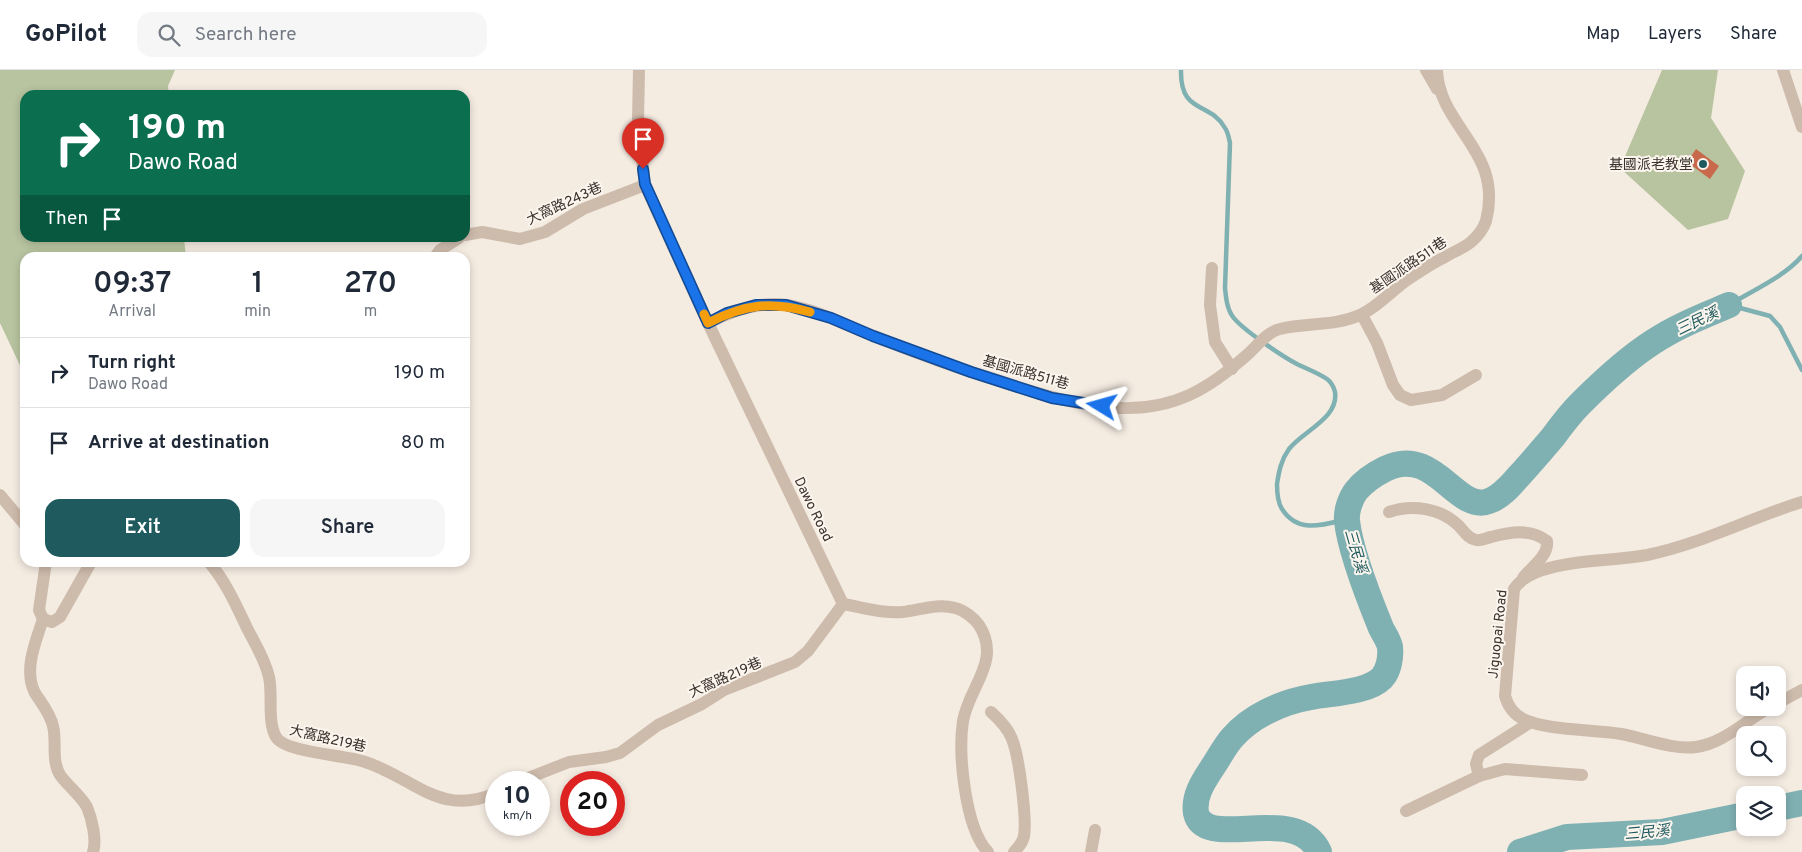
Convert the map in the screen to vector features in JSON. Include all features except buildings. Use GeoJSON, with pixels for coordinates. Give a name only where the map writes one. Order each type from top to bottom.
{"type":"FeatureCollection","features":[{"type":"Feature","properties":{"kind":"street","name":"Dawo Road"},"geometry":{"type":"LineString","coordinates":[[639,70],[638,121],[645,184],[708,323],[842,604]]}},
{"type":"Feature","properties":{"kind":"street"},"geometry":{"type":"LineString","coordinates":[[1426,70],[1441,95]]}},
{"type":"Feature","properties":{"kind":"street","name":"基國派路511巷"},"geometry":{"type":"LineString","coordinates":[[708,323],[727,313],[756,305],[786,305],[831,318],[873,336],[971,372],[1052,398],[1119,408],[1160,407],[1198,392],[1232,369],[1268,335],[1278,329],[1330,324],[1362,315],[1423,270],[1470,243],[1481,233],[1485,223],[1489,200],[1487,177],[1482,162],[1441,95],[1437,70]]}},
{"type":"Feature","properties":{"kind":"street"},"geometry":{"type":"LineString","coordinates":[[1783,70],[1802,128]]}},
{"type":"Feature","properties":{"kind":"street","name":"大窩路243巷"},"geometry":{"type":"LineString","coordinates":[[470,233],[482,232],[520,239],[545,232],[583,209],[645,184]]}},
{"type":"Feature","properties":{"kind":"street"},"geometry":{"type":"LineString","coordinates":[[438,252],[453,242]]}},
{"type":"Feature","properties":{"kind":"street"},"geometry":{"type":"LineString","coordinates":[[1212,268],[1210,305],[1215,342],[1232,369]]}},
{"type":"Feature","properties":{"kind":"street"},"geometry":{"type":"LineString","coordinates":[[1362,315],[1377,343],[1393,385],[1400,395],[1411,400],[1442,395],[1476,375]]}},
{"type":"Feature","properties":{"kind":"street"},"geometry":{"type":"LineString","coordinates":[[0,495],[20,519]]}},
{"type":"Feature","properties":{"kind":"street","name":"Jiguopai Road"},"geometry":{"type":"LineString","coordinates":[[1757,716],[1716,742],[1695,747],[1678,746],[1620,734],[1531,722],[1522,718],[1509,708],[1505,696],[1514,589],[1520,582],[1537,573],[1568,564],[1646,555],[1697,541],[1802,502]]}},
{"type":"Feature","properties":{"kind":"street"},"geometry":{"type":"LineString","coordinates":[[1389,512],[1402,507],[1431,510],[1450,518],[1473,539],[1480,540],[1509,533],[1527,532],[1539,535],[1547,541],[1548,548],[1545,555],[1534,564],[1520,582]]}},
{"type":"Feature","properties":{"kind":"street"},"geometry":{"type":"LineString","coordinates":[[45,567],[39,610],[43,619],[35,642],[30,676],[34,691],[47,711],[53,727],[58,770],[87,808],[93,830],[93,852]]}},
{"type":"Feature","properties":{"kind":"street"},"geometry":{"type":"LineString","coordinates":[[43,619],[52,622],[60,617],[88,567]]}},
{"type":"Feature","properties":{"kind":"street","name":"大窩路219巷"},"geometry":{"type":"LineString","coordinates":[[213,567],[221,576],[263,658],[269,675],[272,726],[275,736],[280,742],[303,750],[336,754],[363,761],[396,774],[432,795],[448,800],[474,800],[485,796]]}},
{"type":"Feature","properties":{"kind":"street"},"geometry":{"type":"LineString","coordinates":[[842,604],[886,612],[902,612],[937,606],[956,608],[975,618],[984,632],[988,647],[986,666],[967,706],[963,722],[963,778],[973,829],[981,845],[988,852]]}},
{"type":"Feature","properties":{"kind":"street","name":"大窩路219巷"},"geometry":{"type":"LineString","coordinates":[[546,771],[569,762],[606,757],[620,753],[658,725],[702,704],[724,690],[795,662],[808,651],[842,604]]}},
{"type":"Feature","properties":{"kind":"street"},"geometry":{"type":"LineString","coordinates":[[1786,699],[1802,690]]}},
{"type":"Feature","properties":{"kind":"street"},"geometry":{"type":"LineString","coordinates":[[991,712],[1005,726],[1013,741],[1020,778],[1025,819],[1024,838],[1014,852]]}},
{"type":"Feature","properties":{"kind":"street"},"geometry":{"type":"LineString","coordinates":[[1479,776],[1476,764],[1479,755],[1531,722]]}},
{"type":"Feature","properties":{"kind":"street"},"geometry":{"type":"LineString","coordinates":[[1406,811],[1479,776],[1506,769],[1582,775]]}},
{"type":"Feature","properties":{"kind":"street"},"geometry":{"type":"LineString","coordinates":[[1090,852],[1095,830]]}},
{"type":"Feature","properties":{"kind":"green space"},"geometry":{"type":"Polygon","coordinates":[[[0,70],[175,70],[168,86],[168,90],[20,90],[20,242],[184,242],[185,252],[20,252],[20,365],[0,323],[0,70]]]}},
{"type":"Feature","properties":{"kind":"green space"},"geometry":{"type":"Polygon","coordinates":[[[1662,70],[1718,70],[1711,118],[1745,171],[1728,219],[1688,230],[1620,168],[1662,70]]]}},
{"type":"Feature","properties":{"kind":"waterway"},"geometry":{"type":"LineString","coordinates":[[1181,70],[1185,94],[1197,106],[1219,120],[1226,130],[1230,143],[1225,288],[1229,310],[1245,329],[1263,342],[1290,360],[1327,379],[1335,392],[1335,401],[1326,417],[1295,442],[1284,457],[1277,484],[1280,504],[1288,517],[1303,525],[1320,525],[1347,519]]}},
{"type":"Feature","properties":{"kind":"waterway","name":"三民溪"},"geometry":{"type":"LineString","coordinates":[[1729,305],[1777,277],[1795,264],[1802,256]]}},
{"type":"Feature","properties":{"kind":"waterway"},"geometry":{"type":"LineString","coordinates":[[1729,305],[1770,316],[1780,327],[1802,370]]}},
{"type":"Feature","properties":{"kind":"waterway","name":"三民溪"},"geometry":{"type":"LineString","coordinates":[[1319,852],[1307,838],[1291,830],[1272,828],[1216,829],[1203,824],[1196,813],[1196,800],[1200,788],[1223,751],[1232,738],[1248,723],[1268,711],[1289,702],[1367,687],[1382,678],[1386,671],[1390,659],[1388,640],[1381,628],[1366,590],[1349,533],[1347,514],[1350,502],[1356,491],[1366,481],[1385,469],[1402,464],[1418,465],[1431,472],[1466,498],[1477,502],[1489,501],[1501,494],[1512,484],[1576,408],[1624,363],[1671,331],[1729,305]]}},
{"type":"Feature","properties":{"kind":"waterway","name":"三民溪"},"geometry":{"type":"LineString","coordinates":[[1786,806],[1802,803]]}},
{"type":"Feature","properties":{"kind":"waterway","name":"三民溪"},"geometry":{"type":"LineString","coordinates":[[1520,852],[1567,837],[1662,832],[1736,817]]}},
{"type":"Feature","properties":{"kind":"slow traffic"},"geometry":{"type":"LineString","coordinates":[[704,314],[708,323],[727,313],[756,305],[786,305],[810,312]]}},
{"type":"Feature","properties":{"kind":"place","name":"基國派老教堂"},"geometry":{"type":"Point","coordinates":[1703,164]}},
{"type":"Feature","properties":{"kind":"route"},"geometry":{"type":"LineString","coordinates":[[643,169],[645,184],[708,323],[727,313],[756,305],[786,305],[831,318],[873,336],[971,372],[1052,398],[1102,406]]}}]}
